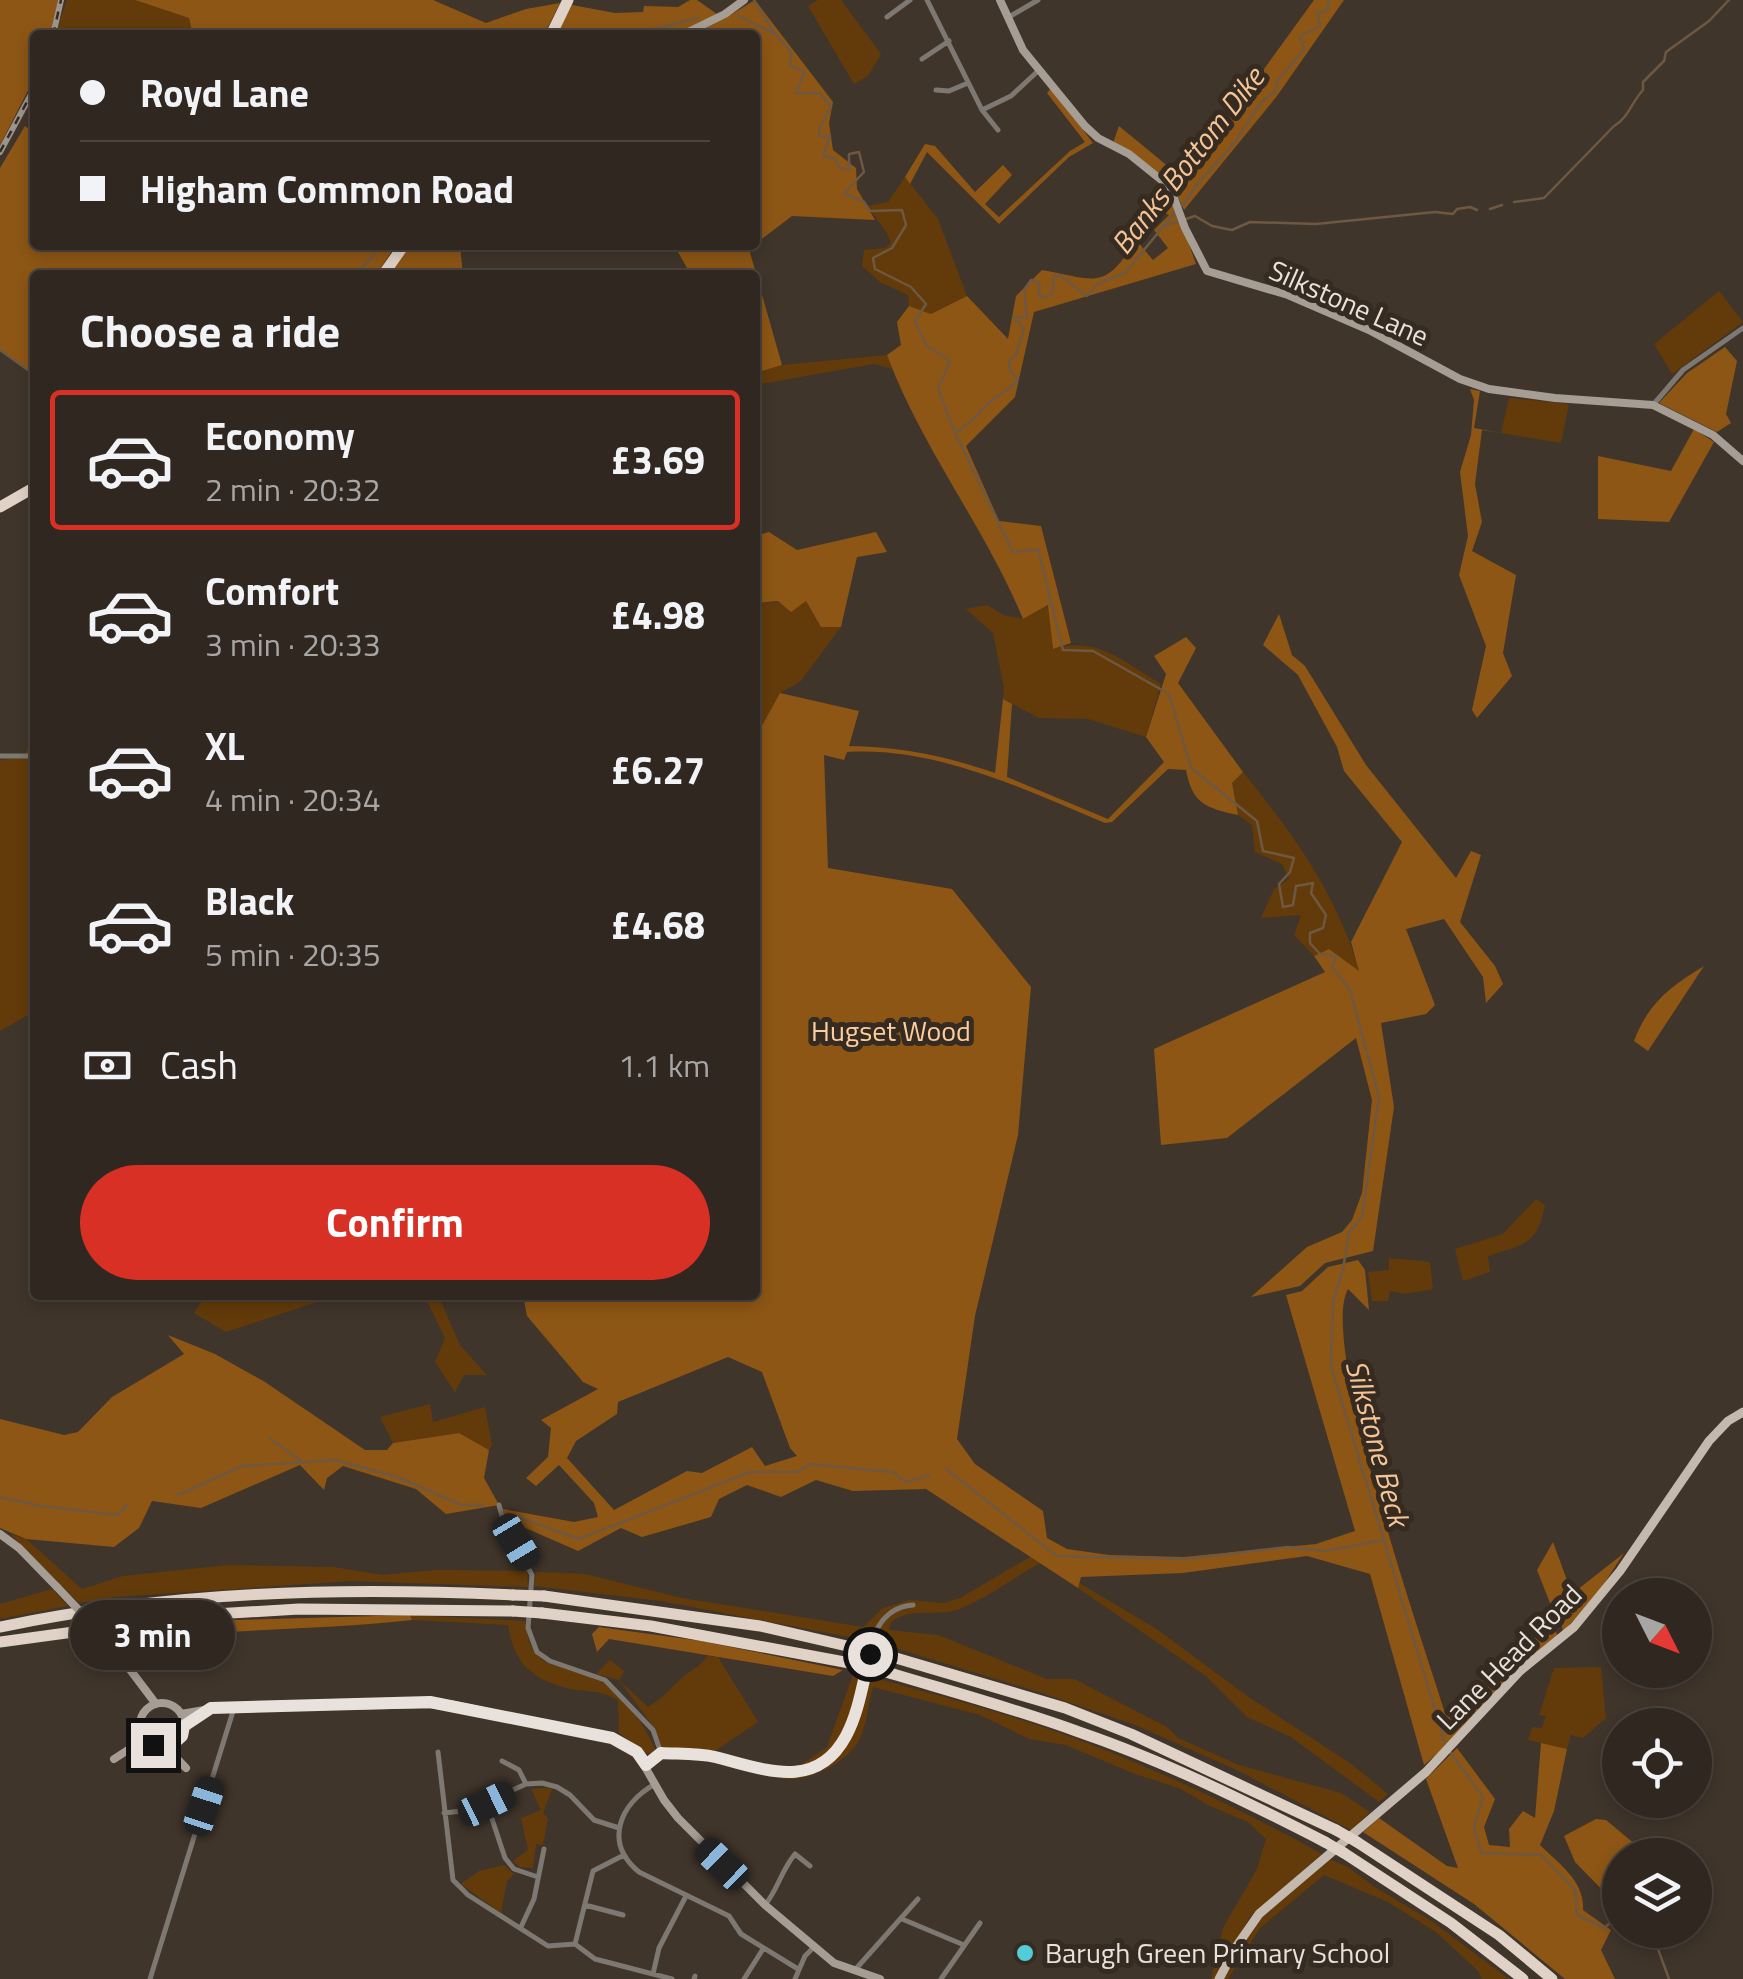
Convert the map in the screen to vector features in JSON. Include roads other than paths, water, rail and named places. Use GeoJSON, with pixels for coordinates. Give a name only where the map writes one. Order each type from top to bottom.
{"type":"FeatureCollection","features":[{"type":"Feature","properties":{"kind":"highway"},"geometry":{"type":"LineString","coordinates":[[553,30],[568,0]]}},
{"type":"Feature","properties":{"kind":"highway"},"geometry":{"type":"LineString","coordinates":[[0,508],[30,490]]}},
{"type":"Feature","properties":{"kind":"highway"},"geometry":{"type":"LineString","coordinates":[[0,1627],[205,1596],[301,1590],[544,1596],[760,1626],[879,1653],[1064,1708],[1131,1734],[1336,1830],[1498,1935],[1552,1979]]}},
{"type":"Feature","properties":{"kind":"highway"},"geometry":{"type":"LineString","coordinates":[[0,1642],[198,1615],[299,1609],[513,1611],[670,1629],[855,1664],[980,1698],[1083,1733],[1189,1776],[1344,1853],[1451,1922],[1523,1979]]}},
{"type":"Feature","properties":{"kind":"main road","name":"Lane Head Road"},"geometry":{"type":"LineString","coordinates":[[1220,1979],[1259,1914],[1449,1749],[1520,1671],[1562,1638],[1598,1601],[1709,1441],[1743,1412]]}},
{"type":"Feature","properties":{"kind":"street"},"geometry":{"type":"LineString","coordinates":[[692,30],[744,0]]}},
{"type":"Feature","properties":{"kind":"street"},"geometry":{"type":"LineString","coordinates":[[892,16],[910,0]]}},
{"type":"Feature","properties":{"kind":"street"},"geometry":{"type":"LineString","coordinates":[[927,0],[982,110],[997,126]]}},
{"type":"Feature","properties":{"kind":"street","name":"Silkstone Lane"},"geometry":{"type":"LineString","coordinates":[[1000,0],[1020,46],[1098,138],[1129,154],[1170,188],[1184,228],[1207,271],[1302,301],[1488,389],[1653,406],[1713,435],[1743,461]]}},
{"type":"Feature","properties":{"kind":"street"},"geometry":{"type":"LineString","coordinates":[[1009,17],[1038,0]]}},
{"type":"Feature","properties":{"kind":"street"},"geometry":{"type":"LineString","coordinates":[[927,58],[949,42]]}},
{"type":"Feature","properties":{"kind":"street"},"geometry":{"type":"LineString","coordinates":[[982,110],[1011,96],[1039,70]]}},
{"type":"Feature","properties":{"kind":"street"},"geometry":{"type":"LineString","coordinates":[[940,92],[968,82]]}},
{"type":"Feature","properties":{"kind":"street"},"geometry":{"type":"LineString","coordinates":[[1653,406],[1684,370],[1743,328]]}},
{"type":"Feature","properties":{"kind":"street"},"geometry":{"type":"LineString","coordinates":[[0,756],[30,756]]}},
{"type":"Feature","properties":{"kind":"street"},"geometry":{"type":"LineString","coordinates":[[499,1504],[504,1522],[532,1574],[528,1628],[537,1652],[550,1661],[606,1680],[653,1730],[661,1753]]}},
{"type":"Feature","properties":{"kind":"street"},"geometry":{"type":"LineString","coordinates":[[0,1534],[19,1548],[110,1643],[156,1704]]}},
{"type":"Feature","properties":{"kind":"street"},"geometry":{"type":"LineString","coordinates":[[646,1765],[661,1753],[706,1755],[778,1774],[806,1770],[826,1761],[848,1734],[879,1622],[899,1606],[913,1605]]}},
{"type":"Feature","properties":{"kind":"street"},"geometry":{"type":"LineString","coordinates":[[136,1676],[143,1716],[141,1728],[134,1746],[114,1759],[153,1745],[166,1747],[186,1768],[178,1740]]}},
{"type":"Feature","properties":{"kind":"street"},"geometry":{"type":"LineString","coordinates":[[143,1716],[156,1704],[172,1705],[181,1714],[184,1726]]}},
{"type":"Feature","properties":{"kind":"street"},"geometry":{"type":"LineString","coordinates":[[181,1714],[211,1708],[450,1704],[612,1738],[637,1752],[694,1838],[765,1905],[834,1963],[880,1979]]}},
{"type":"Feature","properties":{"kind":"street"},"geometry":{"type":"LineString","coordinates":[[166,1747],[178,1740],[184,1726],[211,1708]]}},
{"type":"Feature","properties":{"kind":"street"},"geometry":{"type":"LineString","coordinates":[[150,1979],[234,1708]]}},
{"type":"Feature","properties":{"kind":"street"},"geometry":{"type":"LineString","coordinates":[[141,1728],[153,1745]]}},
{"type":"Feature","properties":{"kind":"street"},"geometry":{"type":"LineString","coordinates":[[438,1752],[453,1880],[468,1896],[548,1946],[576,1944],[595,1959],[672,1979]]}},
{"type":"Feature","properties":{"kind":"street"},"geometry":{"type":"LineString","coordinates":[[502,1762],[519,1770],[526,1784]]}},
{"type":"Feature","properties":{"kind":"street"},"geometry":{"type":"LineString","coordinates":[[444,1813],[487,1804],[526,1784],[542,1783],[557,1787],[594,1820],[619,1828]]}},
{"type":"Feature","properties":{"kind":"street"},"geometry":{"type":"LineString","coordinates":[[655,1784],[624,1808],[619,1828],[624,1855],[638,1872],[729,1916],[741,1934],[798,1969]]}},
{"type":"Feature","properties":{"kind":"street"},"geometry":{"type":"LineString","coordinates":[[487,1804],[504,1858],[514,1869],[538,1877]]}},
{"type":"Feature","properties":{"kind":"street"},"geometry":{"type":"LineString","coordinates":[[520,1927],[534,1899],[544,1849]]}},
{"type":"Feature","properties":{"kind":"street"},"geometry":{"type":"LineString","coordinates":[[765,1905],[776,1891],[782,1870],[795,1854],[810,1866]]}},
{"type":"Feature","properties":{"kind":"street"},"geometry":{"type":"LineString","coordinates":[[576,1944],[593,1872],[624,1855]]}},
{"type":"Feature","properties":{"kind":"street"},"geometry":{"type":"LineString","coordinates":[[653,1974],[659,1948],[686,1896]]}},
{"type":"Feature","properties":{"kind":"street"},"geometry":{"type":"LineString","coordinates":[[854,1972],[918,1899]]}},
{"type":"Feature","properties":{"kind":"street"},"geometry":{"type":"LineString","coordinates":[[585,1905],[623,1915]]}},
{"type":"Feature","properties":{"kind":"street"},"geometry":{"type":"LineString","coordinates":[[901,1918],[964,1945]]}},
{"type":"Feature","properties":{"kind":"street"},"geometry":{"type":"LineString","coordinates":[[941,1979],[980,1922]]}},
{"type":"Feature","properties":{"kind":"street"},"geometry":{"type":"LineString","coordinates":[[795,1979],[814,1947]]}},
{"type":"Feature","properties":{"kind":"street"},"geometry":{"type":"LineString","coordinates":[[744,1979],[763,1948]]}},
{"type":"Feature","properties":{"kind":"waterway","name":"Silkstone Beck"},"geometry":{"type":"LineString","coordinates":[[754,0],[791,52],[790,66],[804,74],[796,93],[819,93],[831,106],[819,129],[820,137],[830,136],[823,156],[835,159],[840,168],[849,170],[849,154],[859,152],[864,172],[844,193],[864,202],[870,211],[902,210],[906,225],[892,248],[873,258],[875,269],[911,287],[926,304],[915,321],[926,345],[950,361],[938,389],[955,433],[1013,552],[1038,549],[1063,650],[1093,651],[1169,694],[1191,768],[1257,821],[1263,851],[1294,858],[1290,872],[1279,884],[1283,907],[1293,905],[1296,886],[1313,883],[1311,893],[1326,915],[1323,928],[1310,933],[1310,943],[1320,954],[1336,956],[1332,967],[1350,990],[1379,1097],[1362,1216],[1349,1233],[1333,1301],[1331,1366],[1446,1746]]}},
{"type":"Feature","properties":{"kind":"waterway","name":"Banks Bottom Dike"},"geometry":{"type":"LineString","coordinates":[[1182,205],[1237,139],[1258,106],[1276,91],[1277,81],[1304,49],[1300,36],[1320,26],[1317,13],[1327,11],[1329,0]]}},
{"type":"Feature","properties":{"kind":"waterway"},"geometry":{"type":"LineString","coordinates":[[1514,202],[1544,198],[1623,118],[1643,90],[1643,82],[1664,61],[1666,52],[1709,21],[1729,0]]}},
{"type":"Feature","properties":{"kind":"waterway"},"geometry":{"type":"LineString","coordinates":[[739,16],[773,33]]}},
{"type":"Feature","properties":{"kind":"waterway"},"geometry":{"type":"LineString","coordinates":[[649,30],[698,18]]}},
{"type":"Feature","properties":{"kind":"waterway"},"geometry":{"type":"LineString","coordinates":[[1490,209],[1502,205]]}},
{"type":"Feature","properties":{"kind":"waterway"},"geometry":{"type":"LineString","coordinates":[[1165,226],[1195,216],[1212,226],[1232,230],[1250,222],[1316,224],[1435,212],[1453,214],[1457,209],[1470,207],[1477,210]]}},
{"type":"Feature","properties":{"kind":"waterway","name":"Banks Bottom Dike"},"geometry":{"type":"LineString","coordinates":[[955,433],[1018,379],[1010,371],[1009,361],[1016,355],[1024,329],[1014,318],[1027,317],[1024,290],[1031,280],[1039,282],[1039,296],[1052,294],[1054,276],[1061,276],[1087,296],[1099,283],[1125,273],[1176,211]]}},
{"type":"Feature","properties":{"kind":"waterway"},"geometry":{"type":"LineString","coordinates":[[359,270],[375,250]]}},
{"type":"Feature","properties":{"kind":"waterway"},"geometry":{"type":"LineString","coordinates":[[0,350],[30,371]]}},
{"type":"Feature","properties":{"kind":"waterway"},"geometry":{"type":"LineString","coordinates":[[269,1438],[300,1460]]}},
{"type":"Feature","properties":{"kind":"waterway"},"geometry":{"type":"LineString","coordinates":[[178,1495],[242,1466],[335,1460],[398,1477],[461,1505],[482,1505]]}},
{"type":"Feature","properties":{"kind":"waterway"},"geometry":{"type":"LineString","coordinates":[[510,1514],[579,1539],[750,1472],[798,1472],[809,1464],[893,1472],[906,1482],[929,1475]]}},
{"type":"Feature","properties":{"kind":"waterway"},"geometry":{"type":"LineString","coordinates":[[946,1469],[1057,1556],[1185,1559],[1288,1547],[1325,1551],[1382,1540]]}},
{"type":"Feature","properties":{"kind":"waterway"},"geometry":{"type":"LineString","coordinates":[[0,1497],[117,1515],[127,1505]]}},
{"type":"Feature","properties":{"kind":"waterway","name":"Silkstone Beck"},"geometry":{"type":"LineString","coordinates":[[1450,1752],[1483,1797],[1474,1827],[1481,1853],[1541,1855],[1575,1890],[1577,1915],[1602,1927]]}},
{"type":"Feature","properties":{"kind":"waterway","name":"Silkstone Beck"},"geometry":{"type":"LineString","coordinates":[[1658,1948],[1669,1979]]}},
{"type":"Feature","properties":{"kind":"railway"},"geometry":{"type":"LineString","coordinates":[[54,30],[61,0]]}},
{"type":"Feature","properties":{"kind":"railway"},"geometry":{"type":"LineString","coordinates":[[0,152],[30,96]]}},
{"type":"Feature","properties":{"kind":"place","name":"Barugh Green Primary School"},"geometry":{"type":"Point","coordinates":[1025,1953]}},
{"type":"Feature","properties":{"kind":"park label","name":"Hugset Wood"},"geometry":{"type":"Point","coordinates":[891,1031]}}]}
